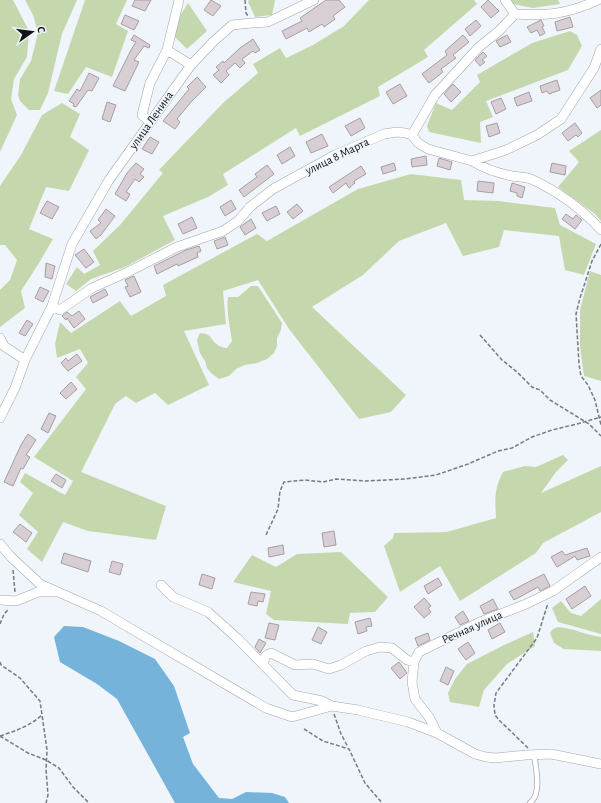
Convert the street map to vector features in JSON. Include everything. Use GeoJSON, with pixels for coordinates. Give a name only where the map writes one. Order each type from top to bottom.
{"type":"FeatureCollection","features":[{"type":"Feature","properties":{"kind":"street"},"geometry":{"type":"LineString","coordinates":[[150,122],[142,115],[150,83],[166,50],[179,0]]}},
{"type":"Feature","properties":{"kind":"street","name":"улица Ленина"},"geometry":{"type":"LineString","coordinates":[[0,418],[15,388],[25,360],[52,306],[72,244],[109,180],[191,65],[232,25],[268,22],[314,0]]}},
{"type":"Feature","properties":{"kind":"street"},"geometry":{"type":"LineString","coordinates":[[505,0],[515,14]]}},
{"type":"Feature","properties":{"kind":"street"},"geometry":{"type":"LineString","coordinates":[[598,0],[559,14],[515,14],[499,31],[479,48],[435,95],[412,135],[418,143],[428,149],[472,161],[483,168],[500,174],[530,179],[564,198],[587,215],[601,230]]}},
{"type":"Feature","properties":{"kind":"street"},"geometry":{"type":"LineString","coordinates":[[472,161],[506,150],[531,138],[561,119],[594,68],[601,49]]}},
{"type":"Feature","properties":{"kind":"street"},"geometry":{"type":"LineString","coordinates":[[166,50],[191,65]]}},
{"type":"Feature","properties":{"kind":"street","name":"улица 8 Марта"},"geometry":{"type":"LineString","coordinates":[[52,306],[60,310],[92,288],[178,247],[223,231],[238,222],[250,207],[273,190],[335,155],[384,134],[397,132],[412,135]]}},
{"type":"Feature","properties":{"kind":"street"},"geometry":{"type":"LineString","coordinates":[[0,338],[4,346],[25,360]]}},
{"type":"Feature","properties":{"kind":"street"},"geometry":{"type":"LineString","coordinates":[[0,544],[11,557],[40,584],[101,611],[266,708],[292,717],[332,706]]}},
{"type":"Feature","properties":{"kind":"street","name":"Речная улица"},"geometry":{"type":"LineString","coordinates":[[414,662],[419,652],[480,622],[526,604],[553,590],[601,557]]}},
{"type":"Feature","properties":{"kind":"street"},"geometry":{"type":"LineString","coordinates":[[160,585],[173,597],[208,612],[237,638],[293,695],[322,701],[332,706],[379,714],[408,722],[437,733],[476,754],[486,757],[496,758],[551,754],[601,764]]}},
{"type":"Feature","properties":{"kind":"street"},"geometry":{"type":"LineString","coordinates":[[0,600],[16,601],[38,592],[56,592]]}},
{"type":"Feature","properties":{"kind":"street"},"geometry":{"type":"LineString","coordinates":[[264,666],[264,659],[267,654],[271,652],[295,665],[313,664],[329,669],[336,668],[366,651],[380,647],[392,648],[407,660],[414,662],[412,682],[415,699],[429,717],[437,733]]}},
{"type":"Feature","properties":{"kind":"lane"},"geometry":{"type":"LineString","coordinates":[[530,803],[533,801],[537,791],[537,772],[532,755]]}},
{"type":"Feature","properties":{"kind":"path"},"geometry":{"type":"LineString","coordinates":[[245,0],[246,13],[252,23]]}},
{"type":"Feature","properties":{"kind":"path"},"geometry":{"type":"LineString","coordinates":[[601,244],[592,262],[576,314],[581,376],[588,385],[595,400],[601,425]]}},
{"type":"Feature","properties":{"kind":"path"},"geometry":{"type":"LineString","coordinates":[[480,335],[502,360],[532,387],[540,390],[550,400],[586,422],[601,436]]}},
{"type":"Feature","properties":{"kind":"path"},"geometry":{"type":"LineString","coordinates":[[266,535],[278,509],[280,491],[284,482],[305,480],[323,482],[336,479],[366,481],[405,479],[436,475],[468,464],[498,451],[512,448],[532,437],[600,417]]}},
{"type":"Feature","properties":{"kind":"path"},"geometry":{"type":"LineString","coordinates":[[0,624],[4,614],[16,601],[11,557]]}},
{"type":"Feature","properties":{"kind":"path"},"geometry":{"type":"LineString","coordinates":[[532,755],[527,746],[495,715],[494,705],[496,693],[537,638],[553,590]]}},
{"type":"Feature","properties":{"kind":"path"},"geometry":{"type":"LineString","coordinates":[[0,662],[1,665],[20,678],[40,701],[47,750],[46,770],[48,795],[46,803]]}},
{"type":"Feature","properties":{"kind":"path"},"geometry":{"type":"LineString","coordinates":[[332,706],[341,734],[366,782],[382,803]]}},
{"type":"Feature","properties":{"kind":"path"},"geometry":{"type":"LineString","coordinates":[[0,736],[20,730],[42,716]]}},
{"type":"Feature","properties":{"kind":"path"},"geometry":{"type":"LineString","coordinates":[[304,729],[323,741],[349,748]]}},
{"type":"Feature","properties":{"kind":"path"},"geometry":{"type":"LineString","coordinates":[[0,736],[28,753],[46,760],[59,768],[73,787],[89,803]]}},
{"type":"Feature","properties":{"kind":"green space"},"geometry":{"type":"Polygon","coordinates":[[[0,0],[13,0],[29,31],[27,57],[14,79],[11,99],[17,115],[0,152],[0,0]]]}},
{"type":"Feature","properties":{"kind":"green space"},"geometry":{"type":"Polygon","coordinates":[[[25,0],[77,0],[62,34],[48,93],[40,110],[29,110],[20,101],[18,95],[20,79],[31,61],[38,33],[33,15],[25,0]]]}},
{"type":"Feature","properties":{"kind":"green space"},"geometry":{"type":"Polygon","coordinates":[[[85,0],[127,0],[116,24],[128,31],[112,77],[86,67],[68,94],[54,91],[85,0]]]}},
{"type":"Feature","properties":{"kind":"green space"},"geometry":{"type":"Polygon","coordinates":[[[249,0],[275,0],[272,15],[255,17],[248,2],[249,0]]]}},
{"type":"Feature","properties":{"kind":"green space"},"geometry":{"type":"Polygon","coordinates":[[[369,0],[474,0],[477,4],[424,50],[428,57],[378,87],[380,96],[300,136],[296,128],[223,174],[228,185],[208,197],[163,216],[175,240],[125,267],[91,279],[76,291],[66,284],[77,267],[84,274],[100,265],[93,251],[120,225],[163,173],[159,170],[223,103],[258,73],[253,64],[280,48],[286,58],[313,45],[344,26],[369,0]]]}},
{"type":"Feature","properties":{"kind":"green space"},"geometry":{"type":"Polygon","coordinates":[[[511,0],[558,0],[560,4],[533,8],[513,4],[511,0]]]}},
{"type":"Feature","properties":{"kind":"green space"},"geometry":{"type":"Polygon","coordinates":[[[188,3],[207,31],[187,49],[174,36],[177,21],[188,3]]]}},
{"type":"Feature","properties":{"kind":"green space"},"geometry":{"type":"Polygon","coordinates":[[[570,31],[577,35],[582,46],[568,70],[486,101],[493,117],[480,122],[481,143],[429,132],[427,126],[436,103],[452,110],[480,82],[477,75],[532,43],[570,31]]]}},
{"type":"Feature","properties":{"kind":"green space"},"geometry":{"type":"Polygon","coordinates":[[[62,103],[80,114],[70,137],[89,150],[69,191],[46,187],[29,229],[53,239],[21,291],[25,308],[0,327],[0,290],[10,280],[17,260],[5,245],[0,245],[0,186],[21,155],[42,115],[62,103]]]}},
{"type":"Feature","properties":{"kind":"green space"},"geometry":{"type":"Polygon","coordinates":[[[601,130],[601,221],[595,214],[558,187],[579,162],[569,151],[601,130]]]}},
{"type":"Feature","properties":{"kind":"green space"},"geometry":{"type":"Polygon","coordinates":[[[411,174],[461,180],[464,200],[499,201],[555,208],[560,225],[596,244],[584,275],[565,270],[559,236],[504,230],[499,247],[463,256],[446,223],[399,241],[363,275],[312,307],[406,395],[391,412],[359,419],[289,329],[258,280],[223,291],[226,324],[184,331],[209,385],[168,405],[155,393],[136,403],[126,396],[115,404],[81,472],[166,506],[156,540],[88,531],[63,522],[42,562],[27,549],[38,532],[19,515],[33,493],[20,482],[25,473],[65,495],[73,481],[34,457],[86,389],[76,377],[88,363],[80,349],[57,358],[55,344],[60,322],[71,333],[120,301],[131,316],[166,296],[163,285],[257,234],[267,241],[358,189],[411,174]]]}},
{"type":"Feature","properties":{"kind":"green space"},"geometry":{"type":"Polygon","coordinates":[[[590,271],[601,275],[601,381],[584,376],[580,347],[580,310],[590,271]]]}},
{"type":"Feature","properties":{"kind":"green space"},"geometry":{"type":"Polygon","coordinates":[[[251,286],[258,286],[282,323],[281,330],[277,338],[277,346],[274,353],[267,359],[257,363],[245,365],[236,369],[229,376],[219,379],[207,368],[200,353],[197,340],[200,333],[207,334],[219,346],[227,348],[232,341],[228,313],[228,297],[238,297],[251,286]]]}},
{"type":"Feature","properties":{"kind":"green space"},"geometry":{"type":"Polygon","coordinates":[[[563,455],[568,460],[556,472],[541,493],[601,466],[601,512],[543,543],[536,553],[460,601],[440,566],[400,592],[384,546],[393,538],[394,533],[447,532],[496,518],[496,495],[498,484],[503,472],[525,466],[536,467],[563,455]]]}},
{"type":"Feature","properties":{"kind":"green space"},"geometry":{"type":"Polygon","coordinates":[[[341,552],[388,597],[375,612],[350,613],[348,624],[274,620],[266,614],[271,591],[233,582],[252,555],[276,567],[297,554],[341,552]]]}},
{"type":"Feature","properties":{"kind":"green space"},"geometry":{"type":"Polygon","coordinates":[[[601,599],[601,634],[558,622],[552,608],[561,601],[571,613],[581,616],[601,599]]]}},
{"type":"Feature","properties":{"kind":"green space"},"geometry":{"type":"Polygon","coordinates":[[[558,627],[601,637],[601,651],[564,649],[554,643],[550,633],[553,629],[558,627]]]}},
{"type":"Feature","properties":{"kind":"green space"},"geometry":{"type":"Polygon","coordinates":[[[533,632],[535,646],[507,664],[484,690],[479,707],[450,702],[448,693],[455,679],[467,664],[533,632]]]}},
{"type":"Feature","properties":{"kind":"water"},"geometry":{"type":"Polygon","coordinates":[[[64,626],[83,627],[119,641],[155,659],[174,686],[190,733],[183,737],[193,764],[219,798],[232,799],[246,792],[272,793],[285,797],[289,803],[175,803],[117,699],[97,684],[60,662],[54,637],[64,626]]]}},
{"type":"Feature","properties":{"kind":"building"},"geometry":{"type":"Polygon","coordinates":[[[135,0],[151,0],[145,11],[132,6],[135,0]]]}},
{"type":"Feature","properties":{"kind":"building"},"geometry":{"type":"Polygon","coordinates":[[[211,0],[221,6],[213,16],[204,10],[211,0]]]}},
{"type":"Feature","properties":{"kind":"building"},"geometry":{"type":"Polygon","coordinates":[[[326,0],[339,0],[345,7],[333,16],[335,19],[324,27],[322,24],[309,32],[307,28],[286,39],[282,31],[302,21],[300,18],[326,0]]]}},
{"type":"Feature","properties":{"kind":"building"},"geometry":{"type":"Polygon","coordinates":[[[488,0],[499,11],[491,18],[481,7],[488,0]]]}},
{"type":"Feature","properties":{"kind":"building"},"geometry":{"type":"Polygon","coordinates":[[[125,15],[139,21],[134,30],[121,24],[125,15]]]}},
{"type":"Feature","properties":{"kind":"building"},"geometry":{"type":"Polygon","coordinates":[[[570,17],[573,27],[557,31],[555,22],[570,17]]]}},
{"type":"Feature","properties":{"kind":"building"},"geometry":{"type":"Polygon","coordinates":[[[476,20],[481,26],[470,36],[465,29],[476,20]]]}},
{"type":"Feature","properties":{"kind":"building"},"geometry":{"type":"Polygon","coordinates":[[[541,20],[545,33],[540,36],[537,30],[531,33],[527,27],[541,20]]]}},
{"type":"Feature","properties":{"kind":"building"},"geometry":{"type":"Polygon","coordinates":[[[134,35],[150,45],[149,48],[144,46],[134,60],[139,62],[125,91],[113,86],[136,42],[131,40],[134,35]]]}},
{"type":"Feature","properties":{"kind":"building"},"geometry":{"type":"Polygon","coordinates":[[[463,35],[469,42],[453,55],[456,58],[441,69],[443,72],[429,83],[422,74],[447,55],[445,51],[463,35]]]}},
{"type":"Feature","properties":{"kind":"building"},"geometry":{"type":"Polygon","coordinates":[[[507,35],[511,42],[500,47],[496,41],[507,35]]]}},
{"type":"Feature","properties":{"kind":"building"},"geometry":{"type":"Polygon","coordinates":[[[253,39],[260,50],[255,53],[253,51],[242,59],[245,63],[240,68],[235,63],[226,71],[229,75],[221,83],[213,75],[219,70],[216,67],[223,61],[224,63],[240,48],[253,39]]]}},
{"type":"Feature","properties":{"kind":"building"},"geometry":{"type":"Polygon","coordinates":[[[483,52],[487,56],[482,60],[485,62],[480,66],[475,60],[483,52]]]}},
{"type":"Feature","properties":{"kind":"building"},"geometry":{"type":"Polygon","coordinates":[[[89,73],[99,78],[92,91],[88,90],[76,107],[73,106],[74,104],[69,101],[77,89],[80,91],[89,73]]]}},
{"type":"Feature","properties":{"kind":"building"},"geometry":{"type":"Polygon","coordinates":[[[197,77],[206,87],[177,119],[180,122],[175,129],[163,121],[189,89],[187,87],[197,77]]]}},
{"type":"Feature","properties":{"kind":"building"},"geometry":{"type":"Polygon","coordinates":[[[557,80],[560,90],[549,94],[547,91],[542,93],[540,86],[557,80]]]}},
{"type":"Feature","properties":{"kind":"building"},"geometry":{"type":"Polygon","coordinates":[[[400,84],[407,96],[393,104],[386,92],[400,84]]]}},
{"type":"Feature","properties":{"kind":"building"},"geometry":{"type":"Polygon","coordinates":[[[453,84],[461,92],[451,102],[444,94],[453,84]]]}},
{"type":"Feature","properties":{"kind":"building"},"geometry":{"type":"Polygon","coordinates":[[[601,90],[601,105],[597,108],[590,98],[601,90]]]}},
{"type":"Feature","properties":{"kind":"building"},"geometry":{"type":"Polygon","coordinates":[[[529,92],[532,101],[517,106],[514,98],[529,92]]]}},
{"type":"Feature","properties":{"kind":"building"},"geometry":{"type":"Polygon","coordinates":[[[501,98],[506,109],[496,114],[491,102],[501,98]]]}},
{"type":"Feature","properties":{"kind":"building"},"geometry":{"type":"Polygon","coordinates":[[[107,102],[116,105],[110,122],[102,119],[107,102]]]}},
{"type":"Feature","properties":{"kind":"building"},"geometry":{"type":"Polygon","coordinates":[[[360,118],[365,128],[351,136],[345,126],[360,118]]]}},
{"type":"Feature","properties":{"kind":"building"},"geometry":{"type":"Polygon","coordinates":[[[497,123],[500,133],[489,137],[486,126],[497,123]]]}},
{"type":"Feature","properties":{"kind":"building"},"geometry":{"type":"Polygon","coordinates":[[[575,123],[582,133],[578,137],[576,135],[568,141],[562,133],[575,123]]]}},
{"type":"Feature","properties":{"kind":"building"},"geometry":{"type":"Polygon","coordinates":[[[322,134],[328,146],[311,153],[306,142],[322,134]]]}},
{"type":"Feature","properties":{"kind":"building"},"geometry":{"type":"Polygon","coordinates":[[[150,137],[159,142],[152,154],[142,149],[150,137]]]}},
{"type":"Feature","properties":{"kind":"building"},"geometry":{"type":"Polygon","coordinates":[[[290,147],[295,156],[282,164],[277,155],[290,147]]]}},
{"type":"Feature","properties":{"kind":"building"},"geometry":{"type":"Polygon","coordinates":[[[426,156],[427,165],[412,167],[411,159],[426,156]]]}},
{"type":"Feature","properties":{"kind":"building"},"geometry":{"type":"Polygon","coordinates":[[[439,158],[452,162],[450,170],[437,166],[439,158]]]}},
{"type":"Feature","properties":{"kind":"building"},"geometry":{"type":"Polygon","coordinates":[[[136,163],[144,169],[140,174],[144,177],[139,182],[135,179],[126,192],[130,194],[126,201],[115,194],[127,173],[136,163]]]}},
{"type":"Feature","properties":{"kind":"building"},"geometry":{"type":"Polygon","coordinates":[[[394,163],[396,170],[383,174],[381,167],[394,163]]]}},
{"type":"Feature","properties":{"kind":"building"},"geometry":{"type":"Polygon","coordinates":[[[552,163],[566,166],[565,175],[550,172],[552,163]]]}},
{"type":"Feature","properties":{"kind":"building"},"geometry":{"type":"Polygon","coordinates":[[[267,165],[274,174],[244,197],[239,190],[257,177],[255,174],[267,165]]]}},
{"type":"Feature","properties":{"kind":"building"},"geometry":{"type":"Polygon","coordinates":[[[361,166],[366,174],[354,181],[355,183],[349,188],[346,183],[333,193],[329,187],[361,166]]]}},
{"type":"Feature","properties":{"kind":"building"},"geometry":{"type":"Polygon","coordinates":[[[478,181],[494,183],[493,193],[477,191],[478,181]]]}},
{"type":"Feature","properties":{"kind":"building"},"geometry":{"type":"Polygon","coordinates":[[[512,183],[525,187],[522,198],[517,196],[517,193],[510,191],[512,183]]]}},
{"type":"Feature","properties":{"kind":"building"},"geometry":{"type":"Polygon","coordinates":[[[231,200],[236,209],[225,216],[220,207],[231,200]]]}},
{"type":"Feature","properties":{"kind":"building"},"geometry":{"type":"Polygon","coordinates":[[[47,201],[59,207],[52,219],[40,213],[47,201]]]}},
{"type":"Feature","properties":{"kind":"building"},"geometry":{"type":"Polygon","coordinates":[[[297,204],[303,211],[293,219],[287,212],[297,204]]]}},
{"type":"Feature","properties":{"kind":"building"},"geometry":{"type":"Polygon","coordinates":[[[276,206],[280,214],[267,221],[262,213],[276,206]]]}},
{"type":"Feature","properties":{"kind":"building"},"geometry":{"type":"Polygon","coordinates":[[[106,209],[115,216],[101,235],[96,239],[90,231],[101,223],[98,220],[106,209]]]}},
{"type":"Feature","properties":{"kind":"building"},"geometry":{"type":"Polygon","coordinates":[[[566,214],[573,219],[576,215],[582,220],[575,229],[562,219],[566,214]]]}},
{"type":"Feature","properties":{"kind":"building"},"geometry":{"type":"Polygon","coordinates":[[[192,217],[197,228],[183,234],[178,224],[192,217]]]}},
{"type":"Feature","properties":{"kind":"building"},"geometry":{"type":"Polygon","coordinates":[[[251,219],[256,228],[245,235],[240,227],[251,219]]]}},
{"type":"Feature","properties":{"kind":"building"},"geometry":{"type":"Polygon","coordinates":[[[225,237],[228,245],[217,249],[214,241],[225,237]]]}},
{"type":"Feature","properties":{"kind":"building"},"geometry":{"type":"Polygon","coordinates":[[[199,246],[201,251],[197,253],[198,257],[178,266],[177,264],[157,274],[154,266],[186,250],[199,246]]]}},
{"type":"Feature","properties":{"kind":"building"},"geometry":{"type":"Polygon","coordinates":[[[84,249],[94,262],[86,268],[75,255],[84,249]]]}},
{"type":"Feature","properties":{"kind":"building"},"geometry":{"type":"Polygon","coordinates":[[[46,263],[55,266],[52,279],[45,277],[46,263]]]}},
{"type":"Feature","properties":{"kind":"building"},"geometry":{"type":"Polygon","coordinates":[[[134,276],[141,292],[130,297],[125,287],[128,286],[125,280],[134,276]]]}},
{"type":"Feature","properties":{"kind":"building"},"geometry":{"type":"Polygon","coordinates":[[[40,287],[49,291],[43,302],[35,298],[40,287]]]}},
{"type":"Feature","properties":{"kind":"building"},"geometry":{"type":"Polygon","coordinates":[[[105,289],[108,295],[93,303],[90,297],[105,289]]]}},
{"type":"Feature","properties":{"kind":"building"},"geometry":{"type":"Polygon","coordinates":[[[79,311],[85,319],[74,328],[67,318],[66,320],[62,316],[67,312],[72,316],[79,311]]]}},
{"type":"Feature","properties":{"kind":"building"},"geometry":{"type":"Polygon","coordinates":[[[27,320],[33,324],[25,336],[19,333],[27,320]]]}},
{"type":"Feature","properties":{"kind":"building"},"geometry":{"type":"Polygon","coordinates":[[[77,354],[82,361],[68,371],[61,363],[66,358],[68,361],[77,354]]]}},
{"type":"Feature","properties":{"kind":"building"},"geometry":{"type":"Polygon","coordinates":[[[71,382],[77,389],[66,399],[60,393],[71,382]]]}},
{"type":"Feature","properties":{"kind":"building"},"geometry":{"type":"Polygon","coordinates":[[[49,413],[56,416],[48,433],[41,429],[49,413]]]}},
{"type":"Feature","properties":{"kind":"building"},"geometry":{"type":"Polygon","coordinates":[[[28,434],[36,440],[26,455],[30,457],[23,469],[21,468],[13,486],[4,482],[21,445],[28,434]]]}},
{"type":"Feature","properties":{"kind":"building"},"geometry":{"type":"Polygon","coordinates":[[[56,474],[66,480],[62,488],[51,481],[56,474]]]}},
{"type":"Feature","properties":{"kind":"building"},"geometry":{"type":"Polygon","coordinates":[[[20,524],[32,533],[26,542],[13,532],[20,524]]]}},
{"type":"Feature","properties":{"kind":"building"},"geometry":{"type":"Polygon","coordinates":[[[334,531],[336,545],[324,547],[322,533],[334,531]]]}},
{"type":"Feature","properties":{"kind":"building"},"geometry":{"type":"Polygon","coordinates":[[[283,545],[284,554],[269,557],[268,548],[283,545]]]}},
{"type":"Feature","properties":{"kind":"building"},"geometry":{"type":"Polygon","coordinates":[[[587,548],[590,556],[577,560],[575,556],[557,567],[551,557],[562,551],[565,555],[587,548]]]}},
{"type":"Feature","properties":{"kind":"building"},"geometry":{"type":"Polygon","coordinates":[[[64,553],[91,561],[88,572],[61,563],[64,553]]]}},
{"type":"Feature","properties":{"kind":"building"},"geometry":{"type":"Polygon","coordinates":[[[112,561],[123,564],[120,575],[109,572],[112,561]]]}},
{"type":"Feature","properties":{"kind":"building"},"geometry":{"type":"Polygon","coordinates":[[[202,574],[215,578],[212,589],[199,585],[202,574]]]}},
{"type":"Feature","properties":{"kind":"building"},"geometry":{"type":"Polygon","coordinates":[[[544,574],[550,586],[540,591],[538,587],[514,600],[509,592],[544,574]]]}},
{"type":"Feature","properties":{"kind":"building"},"geometry":{"type":"Polygon","coordinates":[[[438,578],[442,585],[428,594],[424,586],[438,578]]]}},
{"type":"Feature","properties":{"kind":"building"},"geometry":{"type":"Polygon","coordinates":[[[585,586],[591,596],[572,609],[566,599],[585,586]]]}},
{"type":"Feature","properties":{"kind":"building"},"geometry":{"type":"Polygon","coordinates":[[[251,592],[265,594],[263,602],[258,601],[257,606],[248,604],[251,592]]]}},
{"type":"Feature","properties":{"kind":"building"},"geometry":{"type":"Polygon","coordinates":[[[424,598],[431,606],[428,608],[431,612],[424,618],[414,607],[424,598]]]}},
{"type":"Feature","properties":{"kind":"building"},"geometry":{"type":"Polygon","coordinates":[[[493,599],[498,609],[484,614],[480,606],[493,599]]]}},
{"type":"Feature","properties":{"kind":"building"},"geometry":{"type":"Polygon","coordinates":[[[463,611],[469,621],[460,625],[455,617],[463,611]]]}},
{"type":"Feature","properties":{"kind":"building"},"geometry":{"type":"Polygon","coordinates":[[[370,618],[372,626],[366,627],[367,631],[358,634],[355,622],[370,618]]]}},
{"type":"Feature","properties":{"kind":"building"},"geometry":{"type":"Polygon","coordinates":[[[269,623],[279,625],[275,640],[265,638],[269,623]]]}},
{"type":"Feature","properties":{"kind":"building"},"geometry":{"type":"Polygon","coordinates":[[[500,623],[505,632],[492,639],[488,630],[500,623]]]}},
{"type":"Feature","properties":{"kind":"building"},"geometry":{"type":"Polygon","coordinates":[[[318,627],[327,632],[321,644],[312,640],[318,627]]]}},
{"type":"Feature","properties":{"kind":"building"},"geometry":{"type":"Polygon","coordinates":[[[428,633],[430,640],[418,646],[415,638],[428,633]]]}},
{"type":"Feature","properties":{"kind":"building"},"geometry":{"type":"Polygon","coordinates":[[[259,639],[266,643],[260,653],[255,647],[259,639]]]}},
{"type":"Feature","properties":{"kind":"building"},"geometry":{"type":"Polygon","coordinates":[[[468,642],[475,653],[466,660],[458,649],[468,642]]]}},
{"type":"Feature","properties":{"kind":"building"},"geometry":{"type":"Polygon","coordinates":[[[399,662],[407,673],[400,679],[391,668],[399,662]]]}},
{"type":"Feature","properties":{"kind":"building"},"geometry":{"type":"Polygon","coordinates":[[[446,667],[454,671],[448,685],[440,681],[446,667]]]}}]}
